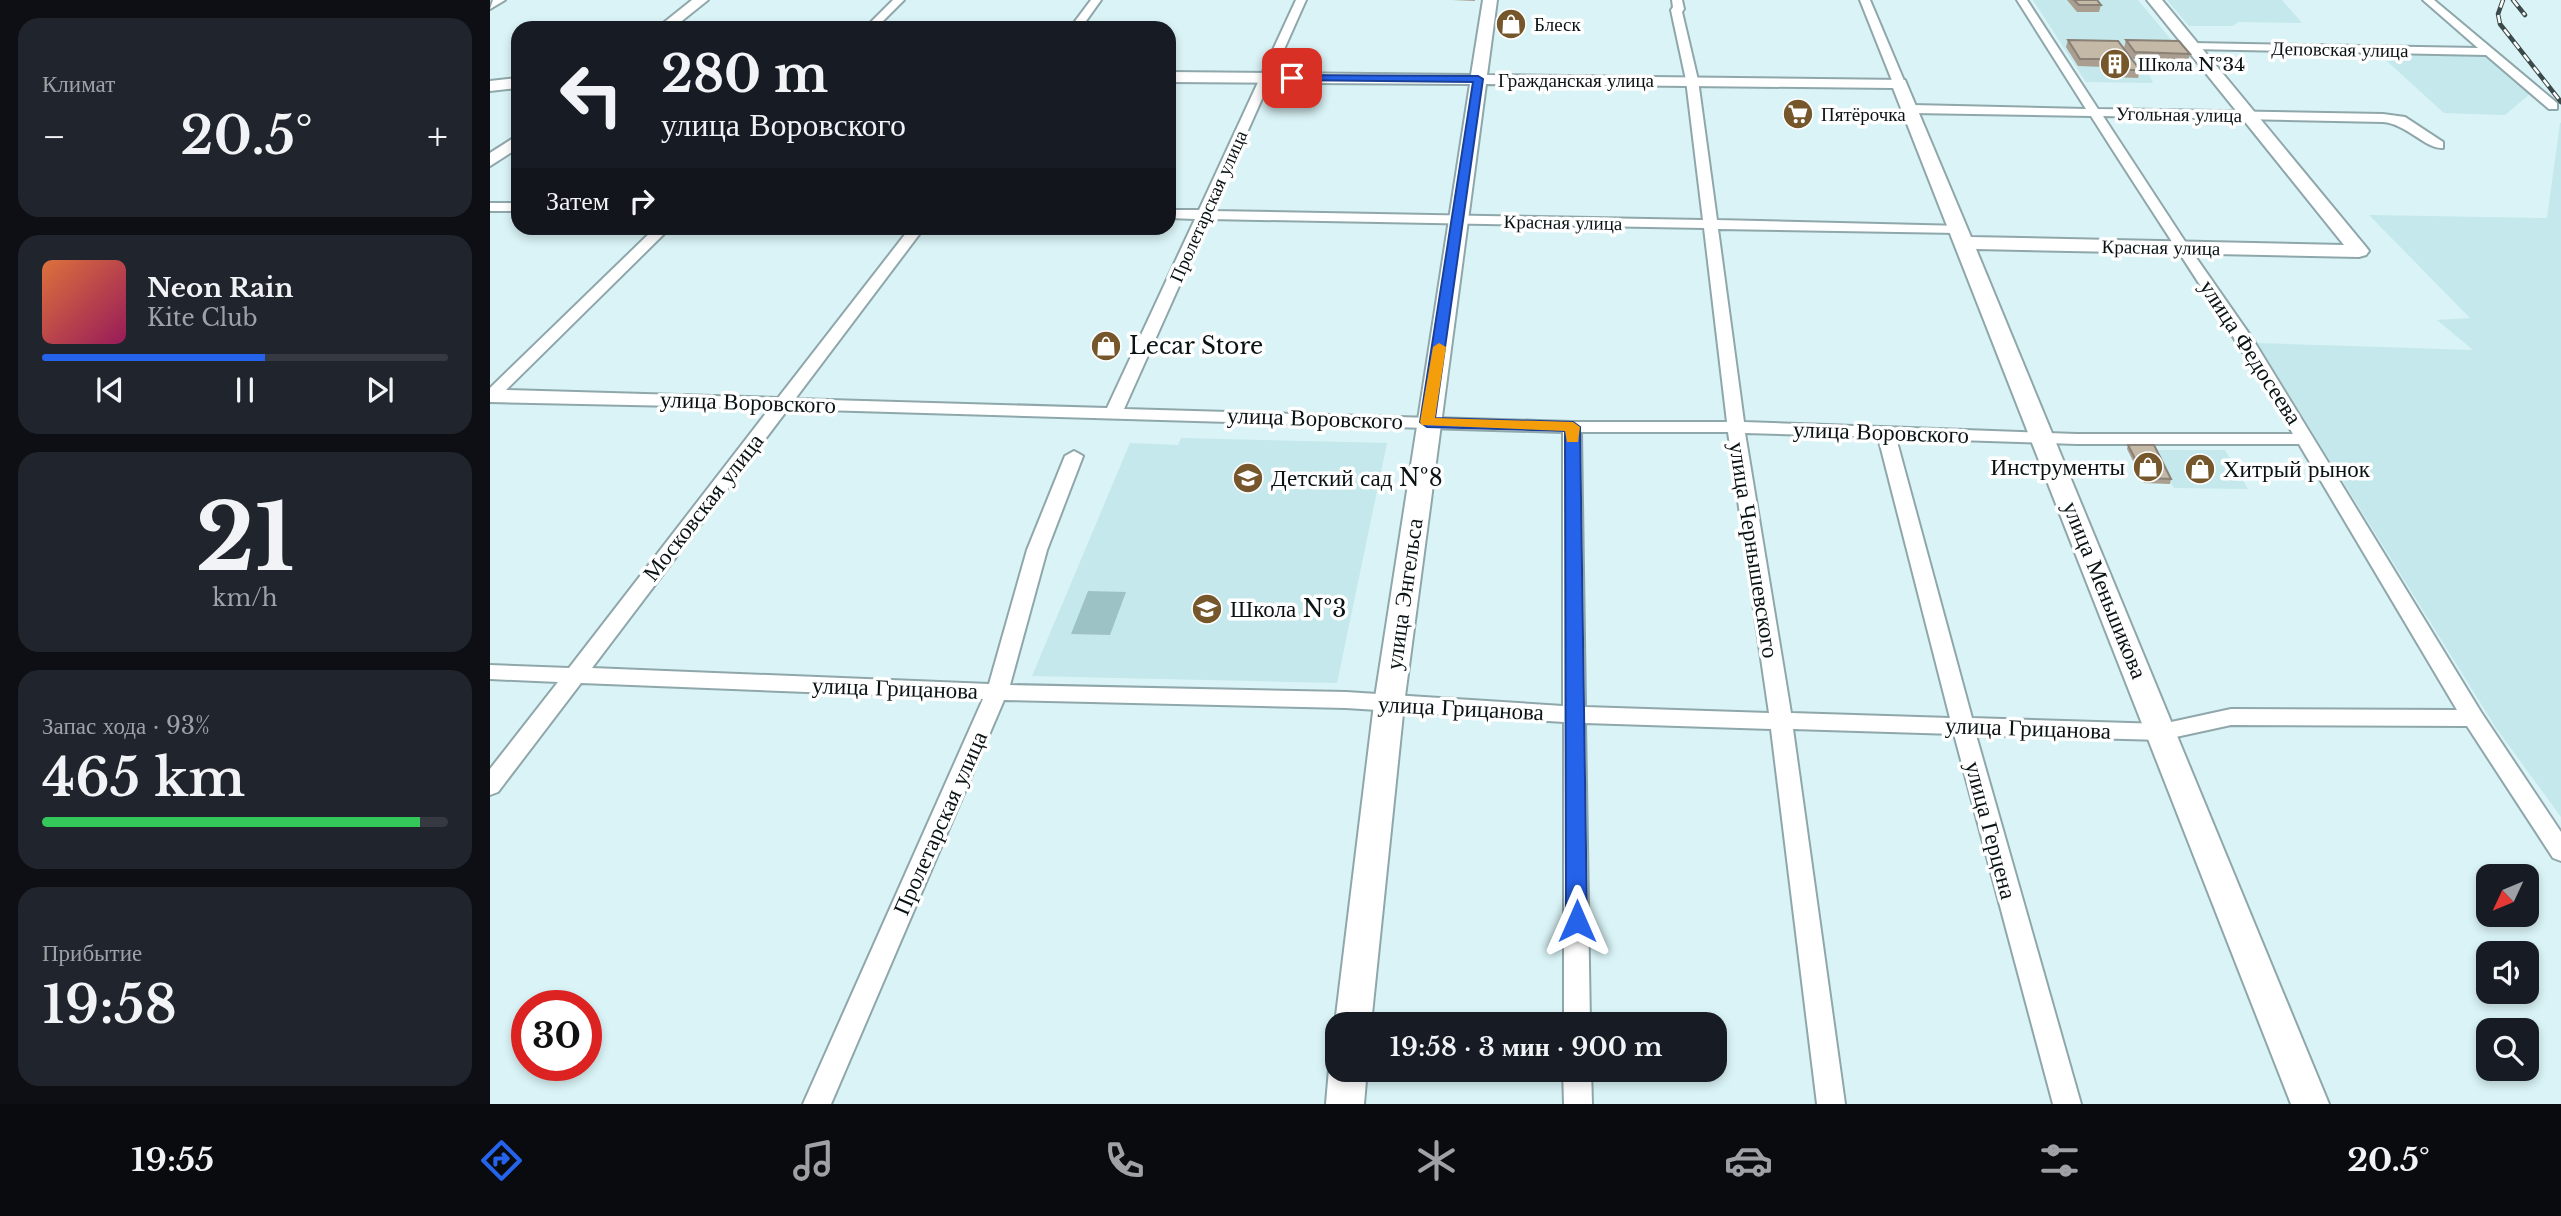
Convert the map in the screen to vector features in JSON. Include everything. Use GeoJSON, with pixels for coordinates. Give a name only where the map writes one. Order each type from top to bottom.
{"type":"FeatureCollection","features":[{"type":"Feature","properties":{"kind":"main road","name":"улица Энгельса"},"geometry":{"type":"LineString","coordinates":[[1478,79],[1490,0]]}},
{"type":"Feature","properties":{"kind":"street"},"geometry":{"type":"LineString","coordinates":[[490,6],[500,0]]}},
{"type":"Feature","properties":{"kind":"street"},"geometry":{"type":"LineString","coordinates":[[673,21],[701,0]]}},
{"type":"Feature","properties":{"kind":"street"},"geometry":{"type":"LineString","coordinates":[[877,21],[899,0]]}},
{"type":"Feature","properties":{"kind":"street"},"geometry":{"type":"LineString","coordinates":[[1080,21],[1096,0]]}},
{"type":"Feature","properties":{"kind":"street","name":"Пролетарская улица"},"geometry":{"type":"LineString","coordinates":[[1114,412],[1301,0]]}},
{"type":"Feature","properties":{"kind":"street","name":"улица Чернышевского"},"geometry":{"type":"LineString","coordinates":[[1677,0],[1679,9],[1676,10],[1692,80],[1736,427],[1781,721],[1831,1104]]}},
{"type":"Feature","properties":{"kind":"street","name":"улица Меньшикова"},"geometry":{"type":"LineString","coordinates":[[1866,0],[2311,1104]]}},
{"type":"Feature","properties":{"kind":"street","name":"улица Федосеева"},"geometry":{"type":"LineString","coordinates":[[2022,0],[2181,247],[2244,338],[2473,718],[2561,851]]}},
{"type":"Feature","properties":{"kind":"street"},"geometry":{"type":"LineString","coordinates":[[2154,0],[2248,116]]}},
{"type":"Feature","properties":{"kind":"street"},"geometry":{"type":"LineString","coordinates":[[2428,0],[2553,106]]}},
{"type":"Feature","properties":{"kind":"street","name":"Деповская улица"},"geometry":{"type":"LineString","coordinates":[[2192,46],[2487,52]]}},
{"type":"Feature","properties":{"kind":"street","name":"Гражданская улица"},"geometry":{"type":"LineString","coordinates":[[1176,77],[1899,83]]}},
{"type":"Feature","properties":{"kind":"street","name":"улица Энгельса"},"geometry":{"type":"LineString","coordinates":[[1354,1012],[1389,704],[1427,422],[1478,79]]}},
{"type":"Feature","properties":{"kind":"street"},"geometry":{"type":"LineString","coordinates":[[490,86],[511,84]]}},
{"type":"Feature","properties":{"kind":"street","name":"Угольная улица"},"geometry":{"type":"LineString","coordinates":[[1912,109],[2401,121],[2438,145]]}},
{"type":"Feature","properties":{"kind":"street","name":"Красная улица"},"geometry":{"type":"LineString","coordinates":[[1176,214],[1710,223],[2181,247],[2359,251],[2248,116]]}},
{"type":"Feature","properties":{"kind":"street"},"geometry":{"type":"LineString","coordinates":[[490,161],[511,145]]}},
{"type":"Feature","properties":{"kind":"street"},"geometry":{"type":"LineString","coordinates":[[490,207],[511,207]]}},
{"type":"Feature","properties":{"kind":"street"},"geometry":{"type":"LineString","coordinates":[[491,396],[656,235]]}},
{"type":"Feature","properties":{"kind":"street","name":"Московская улица"},"geometry":{"type":"LineString","coordinates":[[490,786],[912,235]]}},
{"type":"Feature","properties":{"kind":"street","name":"улица Воровского"},"geometry":{"type":"LineString","coordinates":[[491,396],[1573,427],[1736,427],[2042,437],[2307,439]]}},
{"type":"Feature","properties":{"kind":"street"},"geometry":{"type":"LineString","coordinates":[[1573,427],[1577,1012]]}},
{"type":"Feature","properties":{"kind":"street","name":"улица Герцена"},"geometry":{"type":"LineString","coordinates":[[1886,433],[2067,1104]]}},
{"type":"Feature","properties":{"kind":"street","name":"Пролетарская улица"},"geometry":{"type":"LineString","coordinates":[[817,1104],[997,692],[1037,550],[1074,456]]}},
{"type":"Feature","properties":{"kind":"street","name":"улица Грицанова"},"geometry":{"type":"LineString","coordinates":[[490,672],[997,692],[1346,700],[1576,715],[2162,732],[2231,717],[2473,718]]}},
{"type":"Feature","properties":{"kind":"street"},"geometry":{"type":"LineString","coordinates":[[1345,1104],[1347,1082]]}},
{"type":"Feature","properties":{"kind":"street"},"geometry":{"type":"LineString","coordinates":[[1577,1082],[1577,1104]]}},
{"type":"Feature","properties":{"kind":"shaded area"},"geometry":{"type":"Polygon","coordinates":[[[2033,0],[2138,0],[2193,66],[2146,66],[2153,83],[2086,82],[2033,0]]]}},
{"type":"Feature","properties":{"kind":"shaded area"},"geometry":{"type":"Polygon","coordinates":[[[2167,0],[2282,0],[2302,23],[2238,22],[2233,26],[2189,26],[2167,0]]]}},
{"type":"Feature","properties":{"kind":"shaded area"},"geometry":{"type":"Polygon","coordinates":[[[2376,51],[2482,54],[2530,94],[2505,115],[2444,113],[2376,51]]]}},
{"type":"Feature","properties":{"kind":"shaded area"},"geometry":{"type":"Polygon","coordinates":[[[2560,123],[2561,817],[2496,728],[2257,343],[2473,350],[2437,320],[2470,318],[2369,215],[2547,218],[2560,123]]]}},
{"type":"Feature","properties":{"kind":"shaded area","name":"Школа №3"},"geometry":{"type":"Polygon","coordinates":[[[1181,438],[1387,443],[1337,683],[1032,676],[1130,443],[1178,445],[1181,438]]]}},
{"type":"Feature","properties":{"kind":"shaded area","name":"Хитрый рынок"},"geometry":{"type":"Polygon","coordinates":[[[2153,450],[2225,450],[2248,489],[2174,488],[2153,450]]]}},
{"type":"Feature","properties":{"kind":"shaded area"},"geometry":{"type":"Polygon","coordinates":[[[1088,591],[1126,592],[1110,635],[1071,634],[1088,591]]]}},
{"type":"Feature","properties":{"kind":"building"},"geometry":{"type":"Polygon","coordinates":[[[2074,0],[2097,0],[2101,5],[2079,5],[2074,0]]]}},
{"type":"Feature","properties":{"kind":"building"},"geometry":{"type":"Polygon","coordinates":[[[2068,40],[2118,41],[2140,70],[2114,70],[2107,59],[2080,59],[2068,40]]]}},
{"type":"Feature","properties":{"kind":"building"},"geometry":{"type":"Polygon","coordinates":[[[2126,40],[2179,41],[2190,54],[2135,52],[2126,40]]]}},
{"type":"Feature","properties":{"kind":"building","name":"Инструменты"},"geometry":{"type":"Polygon","coordinates":[[[2128,445],[2154,445],[2171,479],[2145,478],[2128,445]]]}},
{"type":"Feature","properties":{"kind":"railway"},"geometry":{"type":"LineString","coordinates":[[2503,0],[2498,14],[2500,24],[2561,102]]}},
{"type":"Feature","properties":{"kind":"railway"},"geometry":{"type":"LineString","coordinates":[[2513,0],[2525,15]]}},
{"type":"Feature","properties":{"kind":"slow traffic"},"geometry":{"type":"LineString","coordinates":[[1439,347],[1427,422],[1573,427],[1573,439]]}},
{"type":"Feature","properties":{"kind":"place","name":"Блеск"},"geometry":{"type":"Point","coordinates":[1511,24]}},
{"type":"Feature","properties":{"kind":"place","name":"Школа №34"},"geometry":{"type":"Point","coordinates":[2115,64]}},
{"type":"Feature","properties":{"kind":"place","name":"Пятёрочка"},"geometry":{"type":"Point","coordinates":[1798,114]}},
{"type":"Feature","properties":{"kind":"place","name":"Lecar Store"},"geometry":{"type":"Point","coordinates":[1106,346]}},
{"type":"Feature","properties":{"kind":"place","name":"Инструменты"},"geometry":{"type":"Point","coordinates":[2148,467]}},
{"type":"Feature","properties":{"kind":"place","name":"Хитрый рынок"},"geometry":{"type":"Point","coordinates":[2200,469]}},
{"type":"Feature","properties":{"kind":"place","name":"Детский сад №8"},"geometry":{"type":"Point","coordinates":[1248,478]}},
{"type":"Feature","properties":{"kind":"place","name":"Школа №3"},"geometry":{"type":"Point","coordinates":[1207,609]}},
{"type":"Feature","properties":{"kind":"route"},"geometry":{"type":"LineString","coordinates":[[1292,78],[1478,79],[1427,422],[1573,427],[1577,921]]}}]}
